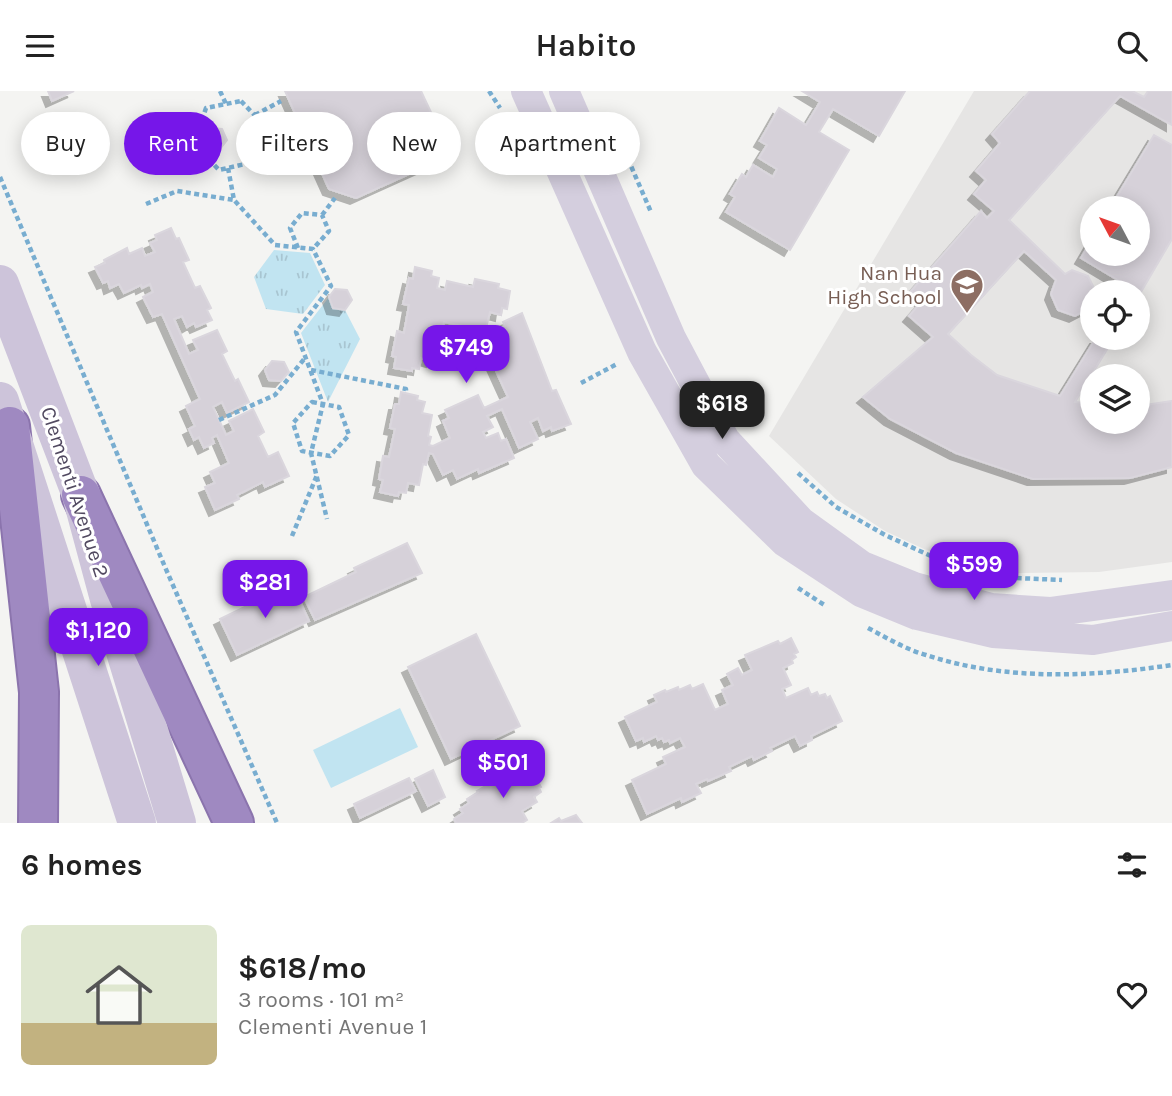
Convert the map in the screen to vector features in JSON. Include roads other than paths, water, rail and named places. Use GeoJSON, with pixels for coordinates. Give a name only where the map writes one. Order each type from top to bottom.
{"type":"FeatureCollection","features":[{"type":"Feature","properties":{"kind":"highway"},"geometry":{"type":"LineString","coordinates":[[5,414],[39,692],[38,823]]}},
{"type":"Feature","properties":{"kind":"highway"},"geometry":{"type":"LineString","coordinates":[[80,495],[234,823]]}},
{"type":"Feature","properties":{"kind":"main road","name":"Clementi Avenue 2"},"geometry":{"type":"LineString","coordinates":[[0,284],[80,495],[177,823]]}},
{"type":"Feature","properties":{"kind":"main road","name":"Clementi Avenue 2"},"geometry":{"type":"LineString","coordinates":[[5,414],[137,823]]}},
{"type":"Feature","properties":{"kind":"street"},"geometry":{"type":"LineString","coordinates":[[526,91],[642,352],[706,465],[785,542],[861,592],[918,615],[993,633],[1093,640],[1172,626]]}},
{"type":"Feature","properties":{"kind":"street"},"geometry":{"type":"LineString","coordinates":[[564,91],[671,338],[724,440],[802,522],[862,566],[914,587],[991,608],[1050,612],[1172,595]]}},
{"type":"Feature","properties":{"kind":"place","name":"Nan Hua High School"},"geometry":{"type":"Point","coordinates":[967,315]}}]}
